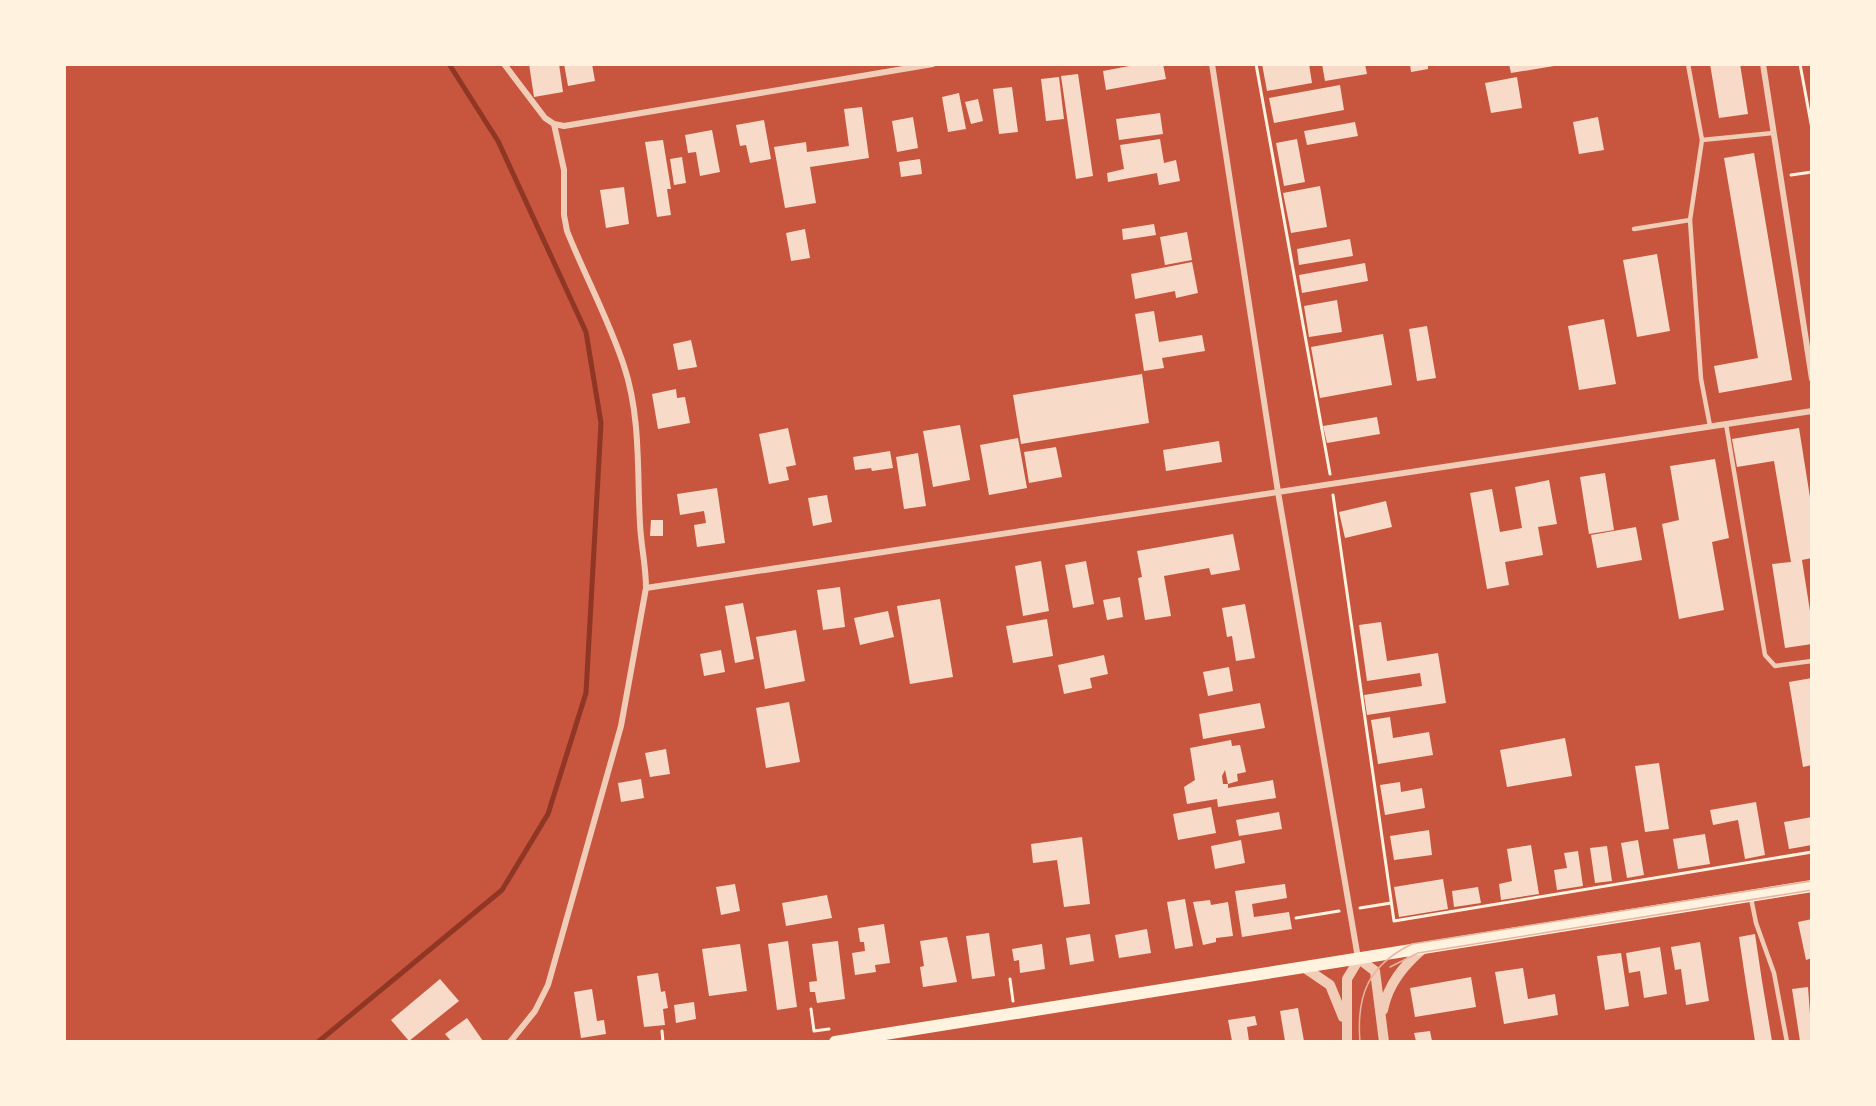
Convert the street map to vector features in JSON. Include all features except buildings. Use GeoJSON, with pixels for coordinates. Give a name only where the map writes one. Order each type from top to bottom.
{"type":"FeatureCollection","features":[{"type":"Feature","properties":{"kind":"main road"},"geometry":{"type":"LineString","coordinates":[[836,1041],[1812,886]]}},
{"type":"Feature","properties":{"kind":"street"},"geometry":{"type":"LineString","coordinates":[[504,64],[545,118],[554,124],[564,126],[933,64]]}},
{"type":"Feature","properties":{"kind":"street"},"geometry":{"type":"LineString","coordinates":[[1212,64],[1278,492],[1359,959],[1347,979],[1347,1041]]}},
{"type":"Feature","properties":{"kind":"street"},"geometry":{"type":"LineString","coordinates":[[1763,64],[1812,379]]}},
{"type":"Feature","properties":{"kind":"street"},"geometry":{"type":"LineString","coordinates":[[510,1041],[535,1011],[548,985],[621,726],[646,588],[645,556],[640,527],[636,427],[631,393],[624,366],[567,231],[564,170],[554,124]]}},
{"type":"Feature","properties":{"kind":"street"},"geometry":{"type":"LineString","coordinates":[[646,588],[1812,411]]}},
{"type":"Feature","properties":{"kind":"street"},"geometry":{"type":"LineString","coordinates":[[1382,1026],[1385,1000],[1392,984],[1424,948]]}},
{"type":"Feature","properties":{"kind":"street"},"geometry":{"type":"LineString","coordinates":[[1359,959],[1375,971],[1384,1041]]}},
{"type":"Feature","properties":{"kind":"street"},"geometry":{"type":"LineString","coordinates":[[1305,968],[1330,985],[1346,1026]]}},
{"type":"Feature","properties":{"kind":"lane"},"geometry":{"type":"LineString","coordinates":[[1688,64],[1702,140],[1690,220],[1700,368],[1710,426]]}},
{"type":"Feature","properties":{"kind":"lane"},"geometry":{"type":"LineString","coordinates":[[1702,140],[1773,132]]}},
{"type":"Feature","properties":{"kind":"lane"},"geometry":{"type":"LineString","coordinates":[[1635,229],[1690,220]]}},
{"type":"Feature","properties":{"kind":"lane"},"geometry":{"type":"LineString","coordinates":[[1726,424],[1765,655],[1775,666],[1812,661]]}},
{"type":"Feature","properties":{"kind":"lane"},"geometry":{"type":"LineString","coordinates":[[1750,896],[1756,923],[1774,973],[1787,1041]]}},
{"type":"Feature","properties":{"kind":"path"},"geometry":{"type":"LineString","coordinates":[[1256,64],[1331,484],[1394,921],[1812,852]]}},
{"type":"Feature","properties":{"kind":"path"},"geometry":{"type":"LineString","coordinates":[[1800,64],[1812,129]]}},
{"type":"Feature","properties":{"kind":"path"},"geometry":{"type":"LineString","coordinates":[[1781,177],[1812,172]]}},
{"type":"Feature","properties":{"kind":"path"},"geometry":{"type":"LineString","coordinates":[[1010,979],[1013,1001]]}},
{"type":"Feature","properties":{"kind":"path"},"geometry":{"type":"LineString","coordinates":[[811,1009],[814,1031]]}},
{"type":"Feature","properties":{"kind":"path"},"geometry":{"type":"LineString","coordinates":[[662,1031],[663,1041]]}},
{"type":"Feature","properties":{"kind":"waterway"},"geometry":{"type":"LineString","coordinates":[[318,1042],[502,890],[548,814],[586,693],[601,423],[586,332],[498,141],[449,64]]}},
{"type":"Feature","properties":{"kind":"tram line"},"geometry":{"type":"LineString","coordinates":[[1360,1042],[1360,1009],[1368,983],[1385,961],[1412,944],[1812,881]]}},
{"type":"Feature","properties":{"kind":"tram line"},"geometry":{"type":"LineString","coordinates":[[1390,967],[1418,953],[1812,890]]}}]}
